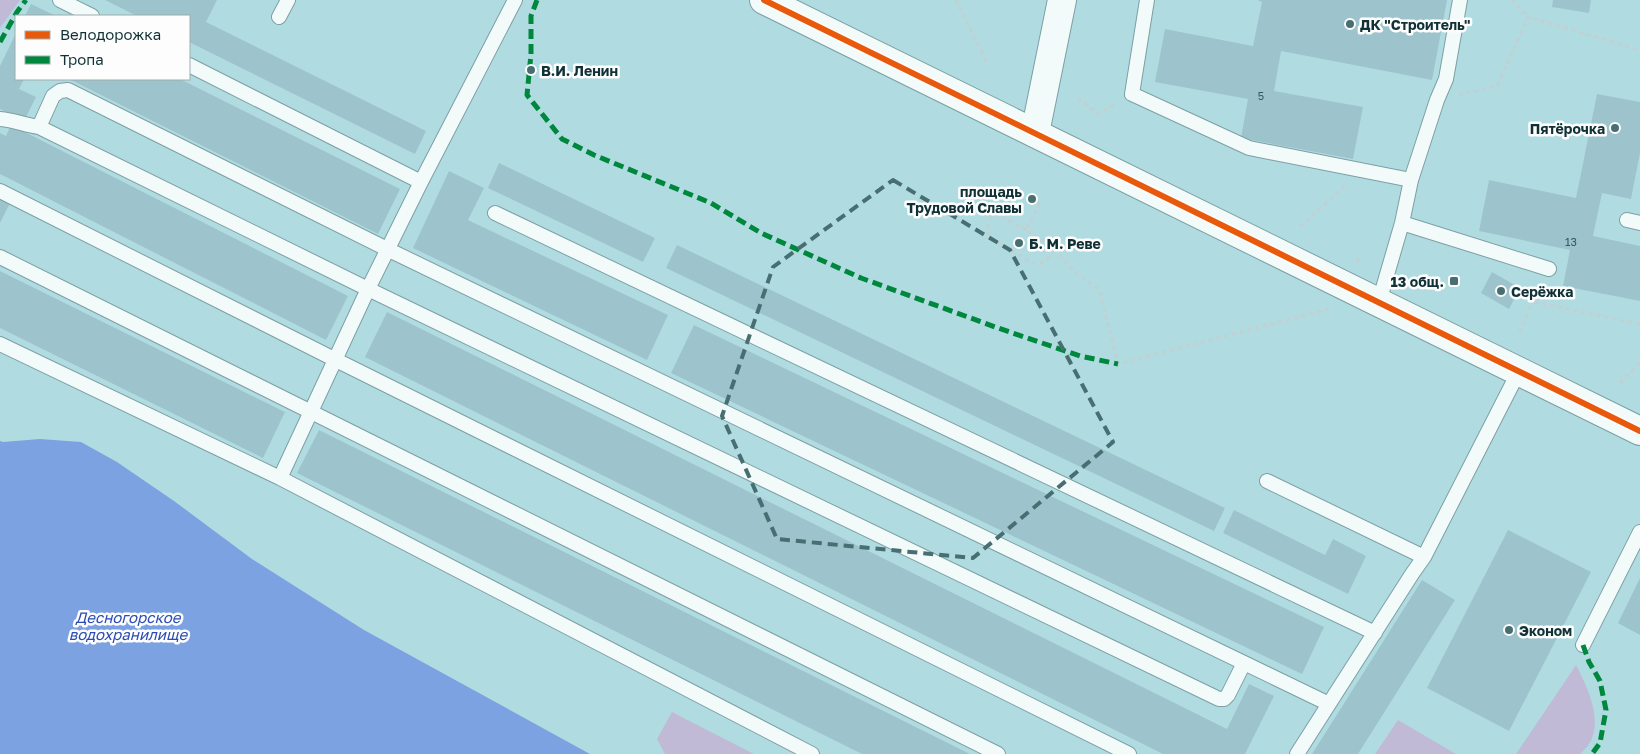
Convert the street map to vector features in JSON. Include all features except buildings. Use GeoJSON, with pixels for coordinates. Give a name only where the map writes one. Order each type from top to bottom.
{"type":"FeatureCollection","features":[{"type":"Feature","properties":{"kind":"street"},"geometry":{"type":"LineString","coordinates":[[764,0],[797,8],[1035,133],[1640,431]]}},
{"type":"Feature","properties":{"kind":"street"},"geometry":{"type":"LineString","coordinates":[[1035,133],[1062,0]]}},
{"type":"Feature","properties":{"kind":"lane"},"geometry":{"type":"LineString","coordinates":[[60,0],[90,15]]}},
{"type":"Feature","properties":{"kind":"lane"},"geometry":{"type":"LineString","coordinates":[[279,17],[288,0]]}},
{"type":"Feature","properties":{"kind":"lane"},"geometry":{"type":"LineString","coordinates":[[280,478],[420,182],[515,0]]}},
{"type":"Feature","properties":{"kind":"lane"},"geometry":{"type":"LineString","coordinates":[[1147,0],[1132,94],[1249,148],[1411,180]]}},
{"type":"Feature","properties":{"kind":"lane"},"geometry":{"type":"LineString","coordinates":[[1378,302],[1402,224],[1411,180],[1436,100],[1446,79],[1460,0]]}},
{"type":"Feature","properties":{"kind":"lane"},"geometry":{"type":"LineString","coordinates":[[190,66],[420,182]]}},
{"type":"Feature","properties":{"kind":"lane"},"geometry":{"type":"LineString","coordinates":[[39,127],[53,96],[60,91],[68,90],[389,250],[1329,704]]}},
{"type":"Feature","properties":{"kind":"lane"},"geometry":{"type":"LineString","coordinates":[[0,119],[39,127],[368,289],[1219,699],[1224,699],[1228,695],[1244,663]]}},
{"type":"Feature","properties":{"kind":"lane"},"geometry":{"type":"LineString","coordinates":[[0,191],[1129,754]]}},
{"type":"Feature","properties":{"kind":"lane"},"geometry":{"type":"LineString","coordinates":[[496,212],[1375,632]]}},
{"type":"Feature","properties":{"kind":"lane"},"geometry":{"type":"LineString","coordinates":[[1402,224],[1549,269]]}},
{"type":"Feature","properties":{"kind":"lane"},"geometry":{"type":"LineString","coordinates":[[0,257],[998,754]]}},
{"type":"Feature","properties":{"kind":"lane"},"geometry":{"type":"LineString","coordinates":[[0,344],[280,478],[812,754]]}},
{"type":"Feature","properties":{"kind":"lane"},"geometry":{"type":"LineString","coordinates":[[1297,754],[1424,557],[1519,371]]}},
{"type":"Feature","properties":{"kind":"lane"},"geometry":{"type":"LineString","coordinates":[[1267,481],[1424,557]]}},
{"type":"Feature","properties":{"kind":"lane"},"geometry":{"type":"LineString","coordinates":[[1583,646],[1640,532]]}},
{"type":"Feature","properties":{"kind":"path"},"geometry":{"type":"LineString","coordinates":[[956,0],[986,62]]}},
{"type":"Feature","properties":{"kind":"path"},"geometry":{"type":"LineString","coordinates":[[1512,0],[1528,16],[1640,50]]}},
{"type":"Feature","properties":{"kind":"path"},"geometry":{"type":"LineString","coordinates":[[1436,100],[1497,86],[1528,16]]}},
{"type":"Feature","properties":{"kind":"path"},"geometry":{"type":"LineString","coordinates":[[1078,98],[1098,114]]}},
{"type":"Feature","properties":{"kind":"path"},"geometry":{"type":"LineString","coordinates":[[1300,226],[1362,170]]}},
{"type":"Feature","properties":{"kind":"path"},"geometry":{"type":"LineString","coordinates":[[1026,230],[1040,203]]}},
{"type":"Feature","properties":{"kind":"path"},"geometry":{"type":"LineString","coordinates":[[1054,248],[1048,258],[1042,263],[1033,263],[989,238],[988,222],[994,213],[1026,230],[1054,248],[1077,274],[1099,289],[1118,364],[1333,309],[1336,304]]}},
{"type":"Feature","properties":{"kind":"path"},"geometry":{"type":"LineString","coordinates":[[1519,332],[1549,269]]}},
{"type":"Feature","properties":{"kind":"path"},"geometry":{"type":"LineString","coordinates":[[1534,302],[1640,324]]}},
{"type":"Feature","properties":{"kind":"path"},"geometry":{"type":"LineString","coordinates":[[1620,383],[1640,363]]}},
{"type":"Feature","properties":{"kind":"highlighted area"},"geometry":{"type":"Polygon","coordinates":[[[893,180],[1010,250],[1113,442],[973,558],[777,539],[722,416],[773,267],[893,180]]]}},
{"type":"Feature","properties":{"kind":"shaded area"},"geometry":{"type":"Polygon","coordinates":[[[0,0],[20,0],[0,28],[0,0]]]}},
{"type":"Feature","properties":{"kind":"shaded area"},"geometry":{"type":"Polygon","coordinates":[[[1576,665],[1591,698],[1594,710],[1595,722],[1589,745],[1580,754],[1516,754],[1576,665]]]}},
{"type":"Feature","properties":{"kind":"shaded area"},"geometry":{"type":"Polygon","coordinates":[[[672,712],[754,754],[665,754],[657,739],[672,712]]]}},
{"type":"Feature","properties":{"kind":"shaded area"},"geometry":{"type":"Polygon","coordinates":[[[1398,720],[1456,754],[1375,754],[1398,720]]]}},
{"type":"Feature","properties":{"kind":"water","name":"Десногорское водохранилище"},"geometry":{"type":"Polygon","coordinates":[[[40,439],[81,442],[117,462],[174,501],[252,559],[364,630],[590,754],[0,754],[0,441],[40,439]]]}},
{"type":"Feature","properties":{"kind":"marked path"},"geometry":{"type":"LineString","coordinates":[[15,15],[26,0]]}},
{"type":"Feature","properties":{"kind":"marked path"},"geometry":{"type":"LineString","coordinates":[[537,0],[531,16],[531,54],[527,95],[562,139],[594,155],[711,203],[761,233],[861,278],[1080,356],[1118,364]]}},
{"type":"Feature","properties":{"kind":"marked path"},"geometry":{"type":"LineString","coordinates":[[0,42],[15,16]]}},
{"type":"Feature","properties":{"kind":"marked path"},"geometry":{"type":"LineString","coordinates":[[1583,645],[1589,662],[1600,681],[1606,710],[1600,743],[1592,754]]}},
{"type":"Feature","properties":{"kind":"cycle path"},"geometry":{"type":"LineString","coordinates":[[764,0],[1640,431]]}},
{"type":"Feature","properties":{"kind":"place","name":"ДК \"Строитель\""},"geometry":{"type":"Point","coordinates":[1350,24]}},
{"type":"Feature","properties":{"kind":"place","name":"В.И. Ленин"},"geometry":{"type":"Point","coordinates":[531,70]}},
{"type":"Feature","properties":{"kind":"place","name":"Пятёрочка"},"geometry":{"type":"Point","coordinates":[1615,128]}},
{"type":"Feature","properties":{"kind":"place","name":"площадь Трудовой Славы"},"geometry":{"type":"Point","coordinates":[1032,199]}},
{"type":"Feature","properties":{"kind":"place","name":"Б. М. Реве"},"geometry":{"type":"Point","coordinates":[1019,243]}},
{"type":"Feature","properties":{"kind":"place","name":"13 общ."},"geometry":{"type":"Point","coordinates":[1454,281]}},
{"type":"Feature","properties":{"kind":"place","name":"Серёжка"},"geometry":{"type":"Point","coordinates":[1501,291]}},
{"type":"Feature","properties":{"kind":"place","name":"Эконом"},"geometry":{"type":"Point","coordinates":[1509,630]}}]}
